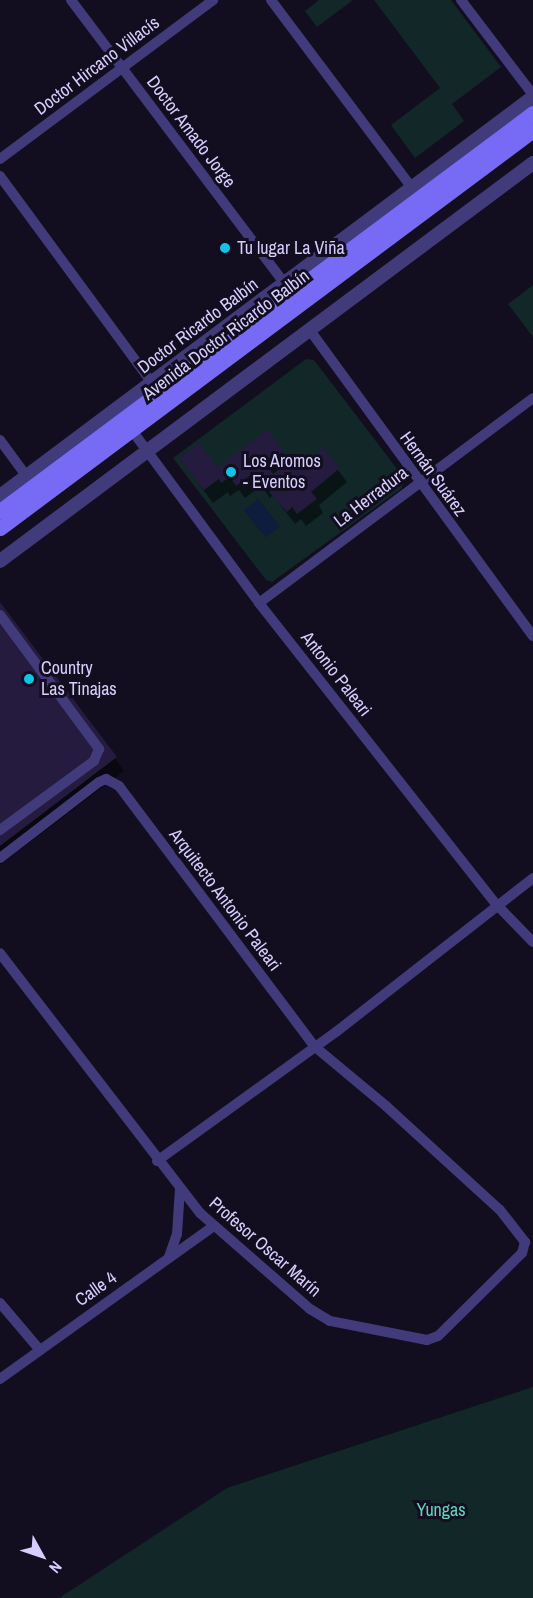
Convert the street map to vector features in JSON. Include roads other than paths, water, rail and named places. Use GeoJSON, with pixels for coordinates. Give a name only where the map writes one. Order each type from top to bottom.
{"type":"FeatureCollection","features":[{"type":"Feature","properties":{"kind":"main road","name":"Avenida Doctor Ricardo Balbín"},"geometry":{"type":"LineString","coordinates":[[128,424],[533,113]]}},
{"type":"Feature","properties":{"kind":"main road","name":"Avenida Doctor Ricardo Balbín"},"geometry":{"type":"LineString","coordinates":[[0,511],[128,424],[533,130]]}},
{"type":"Feature","properties":{"kind":"main road","name":"Avenida Doctor Ricardo Balbín"},"geometry":{"type":"LineString","coordinates":[[0,528],[35,486]]}},
{"type":"Feature","properties":{"kind":"street","name":"Doctor Amado Jorge"},"geometry":{"type":"LineString","coordinates":[[71,0],[284,284]]}},
{"type":"Feature","properties":{"kind":"street","name":"Doctor Hircano Villacís"},"geometry":{"type":"LineString","coordinates":[[0,159],[213,0]]}},
{"type":"Feature","properties":{"kind":"street"},"geometry":{"type":"LineString","coordinates":[[271,0],[412,188]]}},
{"type":"Feature","properties":{"kind":"street"},"geometry":{"type":"LineString","coordinates":[[461,0],[533,96]]}},
{"type":"Feature","properties":{"kind":"street","name":"Doctor Ricardo Balbín"},"geometry":{"type":"LineString","coordinates":[[0,496],[35,486],[153,383],[533,96]]}},
{"type":"Feature","properties":{"kind":"street"},"geometry":{"type":"LineString","coordinates":[[0,561],[533,163]]}},
{"type":"Feature","properties":{"kind":"street"},"geometry":{"type":"LineString","coordinates":[[0,176],[153,383]]}},
{"type":"Feature","properties":{"kind":"street","name":"Hernán Suárez"},"geometry":{"type":"LineString","coordinates":[[309,329],[418,482],[533,636]]}},
{"type":"Feature","properties":{"kind":"street","name":"La Herradura"},"geometry":{"type":"LineString","coordinates":[[259,603],[533,398]]}},
{"type":"Feature","properties":{"kind":"street","name":"Antonio Paleari"},"geometry":{"type":"LineString","coordinates":[[128,424],[259,603],[496,904],[533,942]]}},
{"type":"Feature","properties":{"kind":"street"},"geometry":{"type":"LineString","coordinates":[[0,440],[35,486]]}},
{"type":"Feature","properties":{"kind":"street"},"geometry":{"type":"LineString","coordinates":[[0,615],[99,749],[94,761],[0,831]]}},
{"type":"Feature","properties":{"kind":"street","name":"Arquitecto Antonio Paleari"},"geometry":{"type":"LineString","coordinates":[[0,858],[106,779],[119,786],[314,1046],[386,1106],[500,1210],[525,1242],[522,1253]]}},
{"type":"Feature","properties":{"kind":"street"},"geometry":{"type":"LineString","coordinates":[[157,1161],[314,1046],[496,904],[533,878]]}},
{"type":"Feature","properties":{"kind":"street","name":"Profesor Oscar Marín"},"geometry":{"type":"LineString","coordinates":[[0,953],[157,1161],[212,1227],[310,1309],[330,1321],[410,1339],[438,1336],[522,1253]]}},
{"type":"Feature","properties":{"kind":"street"},"geometry":{"type":"LineString","coordinates":[[169,1257],[179,1224],[180,1189]]}},
{"type":"Feature","properties":{"kind":"street","name":"Calle 4"},"geometry":{"type":"LineString","coordinates":[[0,1379],[212,1227]]}},
{"type":"Feature","properties":{"kind":"street"},"geometry":{"type":"LineString","coordinates":[[0,1303],[39,1349]]}},
{"type":"Feature","properties":{"kind":"water"},"geometry":{"type":"Polygon","coordinates":[[[258,499],[280,526],[266,538],[244,510],[258,499]]]}},
{"type":"Feature","properties":{"kind":"place","name":"Tu lugar La Viña"},"geometry":{"type":"Point","coordinates":[225,248]}},
{"type":"Feature","properties":{"kind":"place","name":"Los Aromos - Eventos"},"geometry":{"type":"Point","coordinates":[231,472]}},
{"type":"Feature","properties":{"kind":"place","name":"Country Las Tinajas"},"geometry":{"type":"Point","coordinates":[29,679]}},
{"type":"Feature","properties":{"kind":"park label","name":"Yungas"},"geometry":{"type":"Point","coordinates":[441,1510]}}]}
